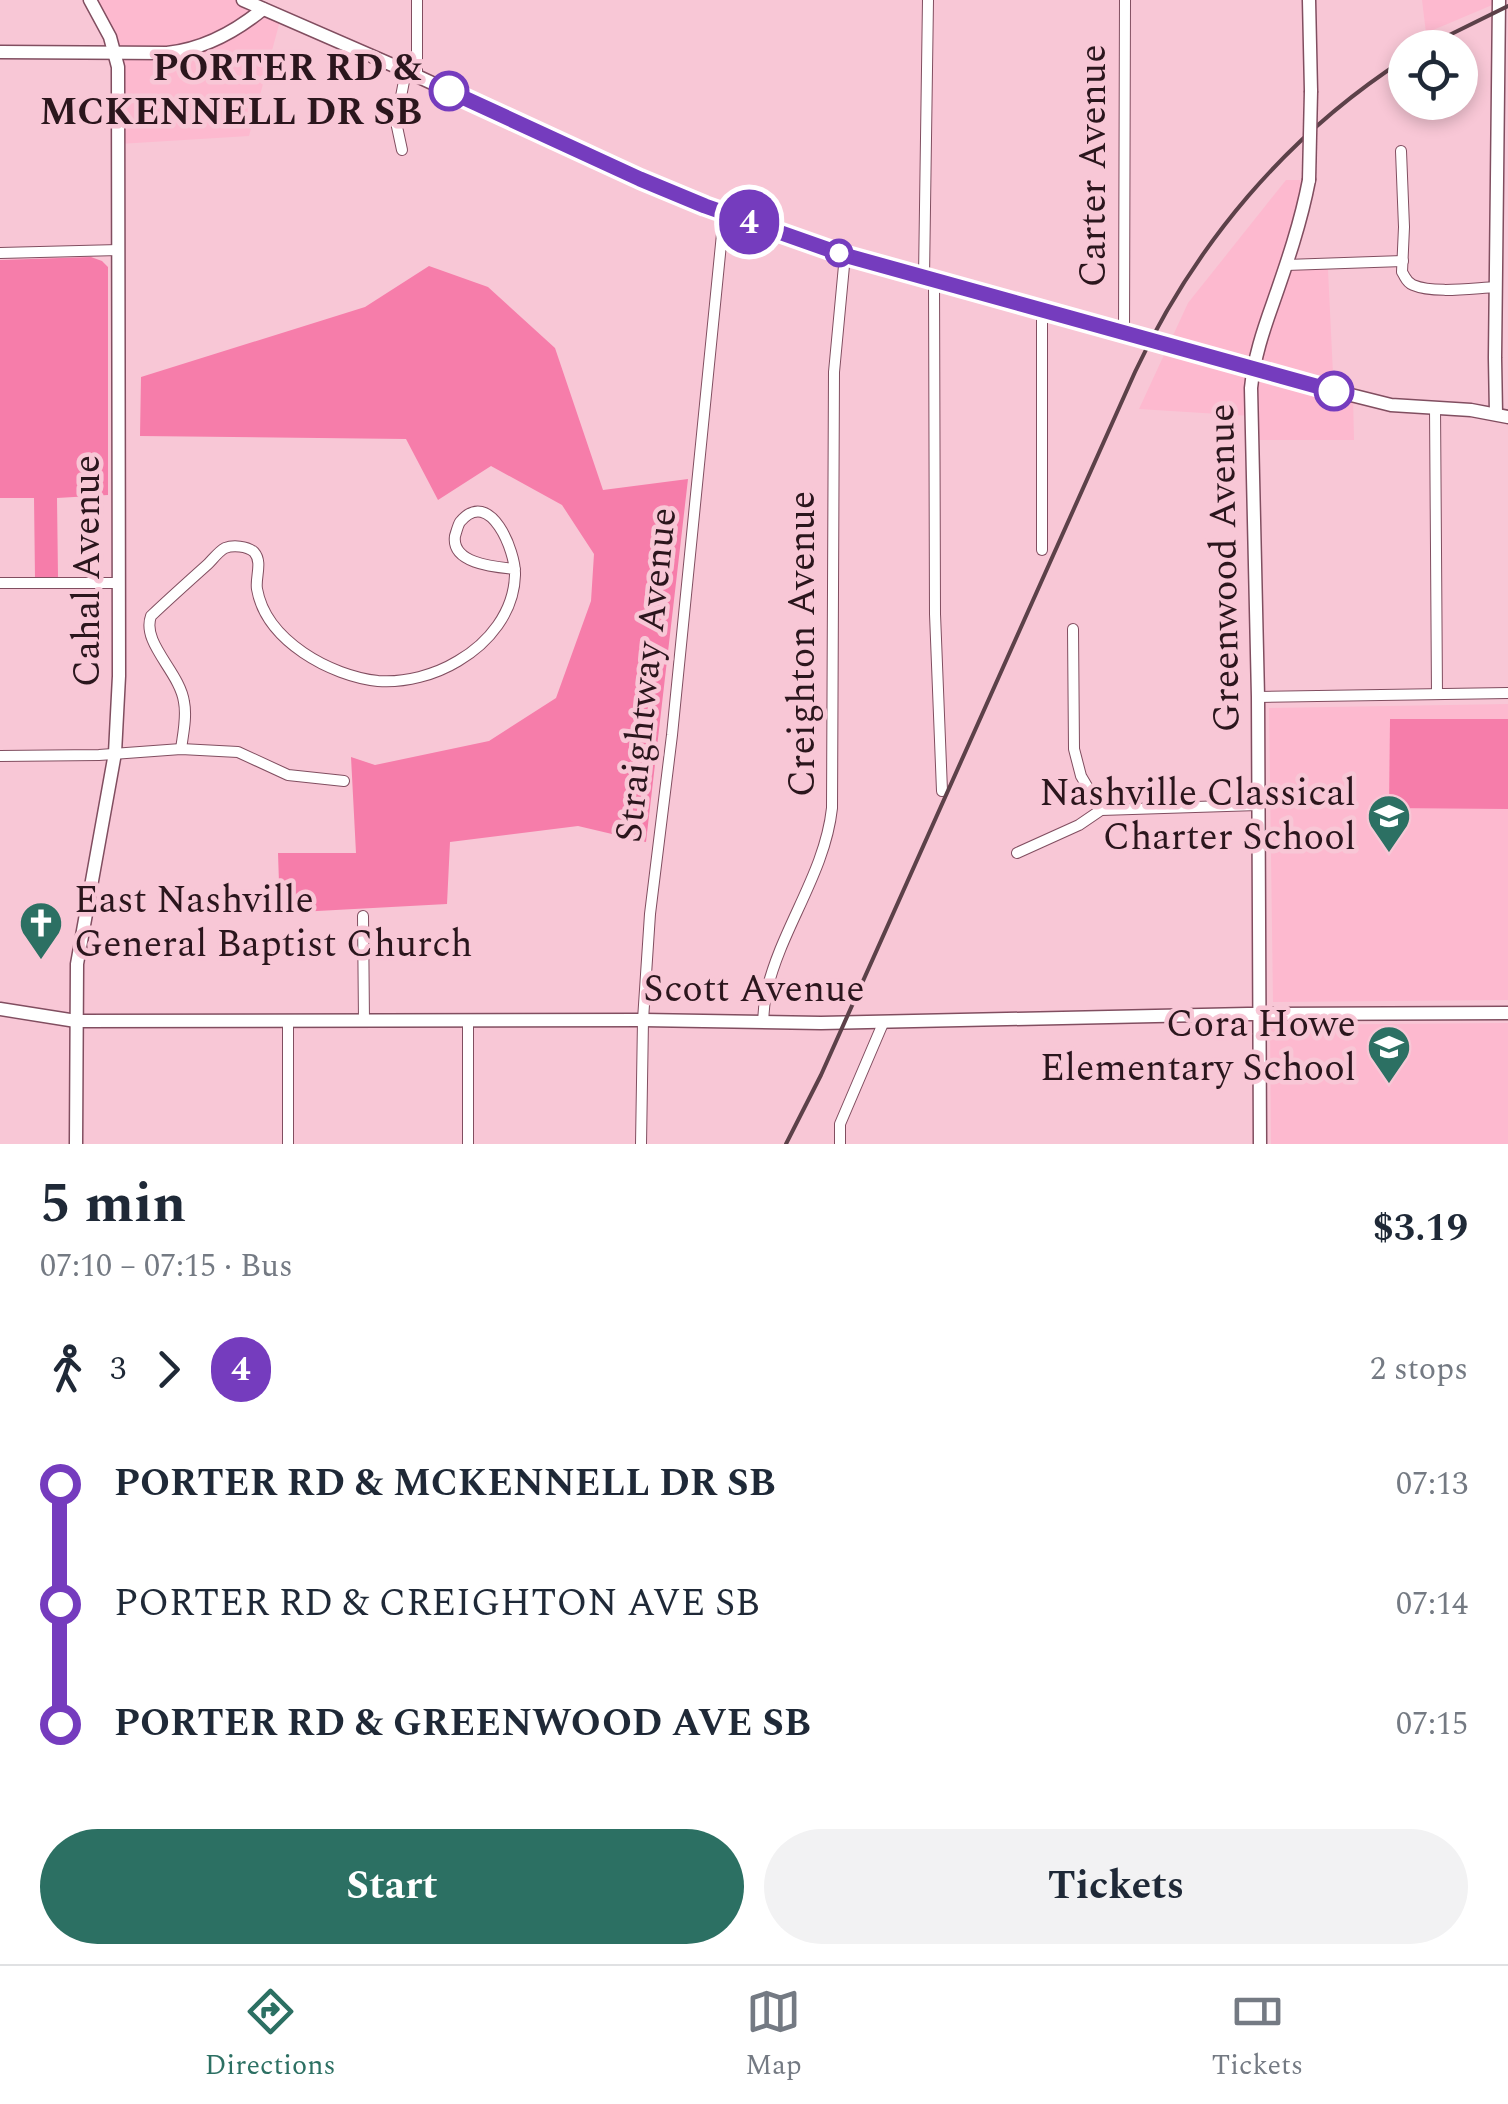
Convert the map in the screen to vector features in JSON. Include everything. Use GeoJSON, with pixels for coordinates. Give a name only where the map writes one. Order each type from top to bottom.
{"type":"FeatureCollection","features":[{"type":"Feature","properties":{"kind":"street","name":"Cahal Avenue"},"geometry":{"type":"LineString","coordinates":[[76,1144],[77,964],[115,754],[119,676],[118,68],[115,52],[90,0]]}},
{"type":"Feature","properties":{"kind":"street"},"geometry":{"type":"LineString","coordinates":[[243,0],[264,5],[640,179],[724,214],[844,255],[1320,387],[1391,404],[1502,416],[1496,287],[1503,166],[1499,0]]}},
{"type":"Feature","properties":{"kind":"street"},"geometry":{"type":"LineString","coordinates":[[402,150],[396,122],[411,74],[417,0]]}},
{"type":"Feature","properties":{"kind":"street"},"geometry":{"type":"LineString","coordinates":[[928,0],[929,278],[942,792]]}},
{"type":"Feature","properties":{"kind":"street","name":"Carter Avenue"},"geometry":{"type":"LineString","coordinates":[[1124,332],[1125,0]]}},
{"type":"Feature","properties":{"kind":"street","name":"Greenwood Avenue"},"geometry":{"type":"LineString","coordinates":[[1260,1144],[1258,697],[1251,388],[1253,367],[1309,180],[1309,0]]}},
{"type":"Feature","properties":{"kind":"street"},"geometry":{"type":"LineString","coordinates":[[0,52],[192,50],[239,29],[264,5]]}},
{"type":"Feature","properties":{"kind":"street"},"geometry":{"type":"LineString","coordinates":[[1401,152],[1402,272],[1412,284],[1442,290],[1496,287]]}},
{"type":"Feature","properties":{"kind":"street","name":"Straightway Avenue"},"geometry":{"type":"LineString","coordinates":[[641,1144],[650,914],[724,214]]}},
{"type":"Feature","properties":{"kind":"street"},"geometry":{"type":"LineString","coordinates":[[0,253],[119,250]]}},
{"type":"Feature","properties":{"kind":"street","name":"Creighton Avenue"},"geometry":{"type":"LineString","coordinates":[[763,1021],[766,991],[829,836],[832,808],[834,372],[844,255]]}},
{"type":"Feature","properties":{"kind":"street"},"geometry":{"type":"LineString","coordinates":[[1286,265],[1403,261]]}},
{"type":"Feature","properties":{"kind":"street"},"geometry":{"type":"LineString","coordinates":[[1042,309],[1042,550]]}},
{"type":"Feature","properties":{"kind":"street"},"geometry":{"type":"LineString","coordinates":[[1435,407],[1437,694]]}},
{"type":"Feature","properties":{"kind":"street"},"geometry":{"type":"LineString","coordinates":[[181,750],[182,692],[147,626],[152,616],[224,548],[244,547],[254,553],[259,561],[256,586],[261,603],[274,625],[295,646],[334,670],[385,682],[432,674],[470,654],[501,621],[510,600],[515,570],[509,544],[492,517],[481,512],[460,522],[455,533],[459,552],[490,566],[515,570]]}},
{"type":"Feature","properties":{"kind":"street"},"geometry":{"type":"LineString","coordinates":[[0,583],[118,583]]}},
{"type":"Feature","properties":{"kind":"street"},"geometry":{"type":"LineString","coordinates":[[1073,628],[1074,749],[1081,776],[1101,810]]}},
{"type":"Feature","properties":{"kind":"street"},"geometry":{"type":"LineString","coordinates":[[1258,697],[1508,693]]}},
{"type":"Feature","properties":{"kind":"street"},"geometry":{"type":"LineString","coordinates":[[0,756],[238,752],[288,774],[344,781]]}},
{"type":"Feature","properties":{"kind":"street"},"geometry":{"type":"LineString","coordinates":[[1017,852],[1079,826],[1101,810],[1258,805]]}},
{"type":"Feature","properties":{"kind":"street"},"geometry":{"type":"LineString","coordinates":[[363,916],[364,1021]]}},
{"type":"Feature","properties":{"kind":"street","name":"Scott Avenue"},"geometry":{"type":"LineString","coordinates":[[0,1009],[76,1020],[826,1023],[1508,1013]]}},
{"type":"Feature","properties":{"kind":"street"},"geometry":{"type":"LineString","coordinates":[[288,1021],[288,1144]]}},
{"type":"Feature","properties":{"kind":"street"},"geometry":{"type":"LineString","coordinates":[[468,1021],[468,1144]]}},
{"type":"Feature","properties":{"kind":"street"},"geometry":{"type":"LineString","coordinates":[[840,1144],[840,1124],[884,1021]]}},
{"type":"Feature","properties":{"kind":"shaded area"},"geometry":{"type":"Polygon","coordinates":[[[90,0],[243,0],[281,17],[249,136],[119,144],[118,68],[90,0]]]}},
{"type":"Feature","properties":{"kind":"shaded area"},"geometry":{"type":"Polygon","coordinates":[[[1422,0],[1504,0],[1433,30],[1426,30],[1422,0]]]}},
{"type":"Feature","properties":{"kind":"shaded area"},"geometry":{"type":"Polygon","coordinates":[[[1286,180],[1309,180],[1286,264],[1322,263],[1328,270],[1333,374],[1321,387],[1353,396],[1354,440],[1252,440],[1251,416],[1139,409],[1188,303],[1286,180]]]}},
{"type":"Feature","properties":{"kind":"shaded area"},"geometry":{"type":"Polygon","coordinates":[[[91,257],[108,267],[108,495],[57,498],[58,577],[35,578],[34,498],[0,498],[0,260],[91,257]]]}},
{"type":"Feature","properties":{"kind":"shaded area"},"geometry":{"type":"Polygon","coordinates":[[[429,266],[488,287],[555,348],[603,490],[688,479],[646,842],[578,826],[450,842],[447,904],[280,913],[278,853],[356,853],[351,757],[375,765],[489,741],[556,698],[591,601],[594,554],[562,505],[491,466],[438,500],[406,439],[140,436],[141,377],[365,307],[429,266]]]}},
{"type":"Feature","properties":{"kind":"shaded area","name":"Nashville Classical Charter School"},"geometry":{"type":"Polygon","coordinates":[[[1508,704],[1508,1000],[1273,1002],[1269,708],[1508,704]]]}},
{"type":"Feature","properties":{"kind":"shaded area"},"geometry":{"type":"Polygon","coordinates":[[[1390,719],[1508,719],[1508,809],[1389,808],[1390,719]]]}},
{"type":"Feature","properties":{"kind":"shaded area","name":"Cora Howe Elementary School"},"geometry":{"type":"Polygon","coordinates":[[[1508,1023],[1508,1144],[1271,1144],[1270,1025],[1508,1023]]]}},
{"type":"Feature","properties":{"kind":"railway"},"geometry":{"type":"LineString","coordinates":[[1459,30],[1508,6]]}},
{"type":"Feature","properties":{"kind":"railway"},"geometry":{"type":"LineString","coordinates":[[786,1144],[821,1075],[1159,325],[1215,237],[1248,196],[1321,122],[1388,71]]}},
{"type":"Feature","properties":{"kind":"bus line","name":"4"},"geometry":{"type":"LineString","coordinates":[[449,91],[724,214],[844,255],[1334,391]]}},
{"type":"Feature","properties":{"kind":"place","name":"PORTER RD & MCKENNELL DR SB"},"geometry":{"type":"Point","coordinates":[449,91]}},
{"type":"Feature","properties":{"kind":"place","name":"Nashville Classical Charter School"},"geometry":{"type":"Point","coordinates":[1389,854]}},
{"type":"Feature","properties":{"kind":"place","name":"East Nashville General Baptist Church"},"geometry":{"type":"Point","coordinates":[41,961]}},
{"type":"Feature","properties":{"kind":"place","name":"Cora Howe Elementary School"},"geometry":{"type":"Point","coordinates":[1389,1085]}}]}
